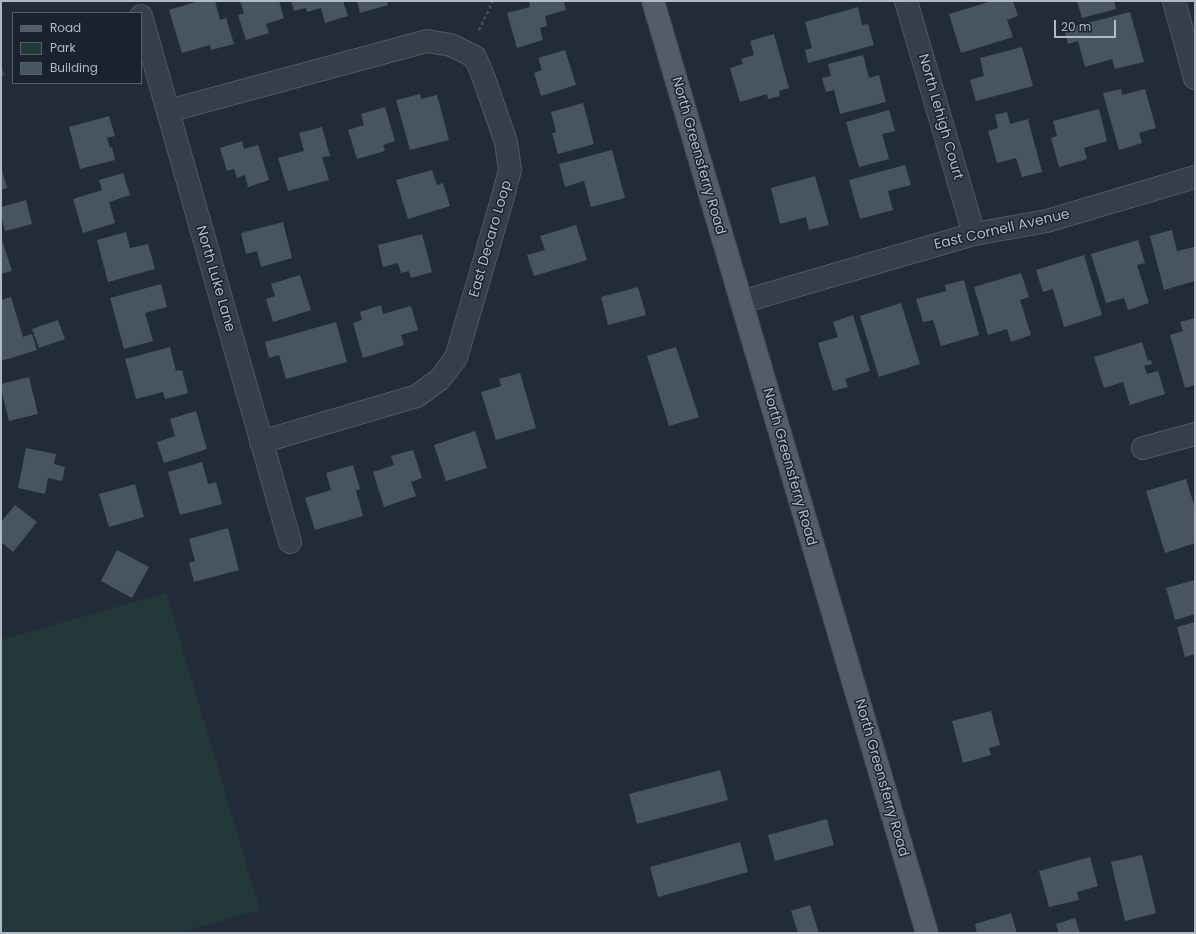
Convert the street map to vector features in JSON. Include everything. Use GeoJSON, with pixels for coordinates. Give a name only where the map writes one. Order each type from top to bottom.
{"type":"FeatureCollection","features":[{"type":"Feature","properties":{"kind":"main road","name":"North Greensferry Road"},"geometry":{"type":"LineString","coordinates":[[653,1],[927,933]]}},
{"type":"Feature","properties":{"kind":"street"},"geometry":{"type":"LineString","coordinates":[[137,1],[140,12]]}},
{"type":"Feature","properties":{"kind":"street","name":"North Lehigh Court"},"geometry":{"type":"LineString","coordinates":[[906,1],[974,234]]}},
{"type":"Feature","properties":{"kind":"street"},"geometry":{"type":"LineString","coordinates":[[1174,1],[1195,78]]}},
{"type":"Feature","properties":{"kind":"street","name":"North Luke Lane"},"geometry":{"type":"LineString","coordinates":[[142,20],[290,542]]}},
{"type":"Feature","properties":{"kind":"street","name":"East Decaro Loop"},"geometry":{"type":"LineString","coordinates":[[168,111],[427,41],[452,46],[475,57],[506,142],[510,170],[502,200],[456,358],[440,379],[417,396],[261,442]]}},
{"type":"Feature","properties":{"kind":"street","name":"East Cornell Avenue"},"geometry":{"type":"LineString","coordinates":[[741,302],[974,234],[1047,221],[1195,177]]}},
{"type":"Feature","properties":{"kind":"street"},"geometry":{"type":"LineString","coordinates":[[1143,448],[1195,434]]}},
{"type":"Feature","properties":{"kind":"path"},"geometry":{"type":"LineString","coordinates":[[479,30],[493,1]]}},
{"type":"Feature","properties":{"kind":"green space"},"geometry":{"type":"Polygon","coordinates":[[[166,593],[260,910],[177,933],[1,933],[1,640],[166,593]]]}},
{"type":"Feature","properties":{"kind":"building"},"geometry":{"type":"Polygon","coordinates":[[[199,1],[215,1],[220,20],[226,18],[234,44],[211,50],[210,45],[182,53],[169,10],[199,1]]]}},
{"type":"Feature","properties":{"kind":"building"},"geometry":{"type":"Polygon","coordinates":[[[240,1],[279,1],[284,18],[266,24],[269,33],[246,40],[238,15],[244,13],[240,1]]]}},
{"type":"Feature","properties":{"kind":"building"},"geometry":{"type":"Polygon","coordinates":[[[291,1],[343,1],[348,16],[325,23],[321,8],[307,12],[306,8],[294,11],[291,1]]]}},
{"type":"Feature","properties":{"kind":"building"},"geometry":{"type":"Polygon","coordinates":[[[357,1],[387,1],[388,5],[360,13],[357,1]]]}},
{"type":"Feature","properties":{"kind":"building"},"geometry":{"type":"Polygon","coordinates":[[[529,1],[564,1],[566,10],[545,16],[547,26],[540,28],[543,40],[517,48],[507,13],[530,7],[529,1]]]}},
{"type":"Feature","properties":{"kind":"building"},"geometry":{"type":"Polygon","coordinates":[[[992,1],[1013,1],[1018,16],[1007,20],[1013,37],[961,53],[949,14],[992,1]]]}},
{"type":"Feature","properties":{"kind":"building"},"geometry":{"type":"Polygon","coordinates":[[[1077,1],[1114,1],[1116,9],[1082,18],[1077,1]]]}},
{"type":"Feature","properties":{"kind":"building"},"geometry":{"type":"Polygon","coordinates":[[[858,7],[862,25],[868,24],[874,45],[808,63],[805,50],[812,48],[805,22],[858,7]]]}},
{"type":"Feature","properties":{"kind":"building"},"geometry":{"type":"Polygon","coordinates":[[[1130,12],[1144,62],[1115,69],[1112,59],[1085,67],[1078,41],[1068,44],[1064,29],[1130,12]]]}},
{"type":"Feature","properties":{"kind":"building"},"geometry":{"type":"Polygon","coordinates":[[[774,34],[789,88],[779,91],[780,96],[768,99],[767,94],[740,102],[730,68],[743,64],[741,59],[754,55],[750,41],[774,34]]]}},
{"type":"Feature","properties":{"kind":"building"},"geometry":{"type":"Polygon","coordinates":[[[1022,47],[1033,86],[976,101],[970,80],[984,76],[980,58],[1022,47]]]}},
{"type":"Feature","properties":{"kind":"building"},"geometry":{"type":"Polygon","coordinates":[[[565,50],[576,85],[541,96],[534,73],[542,70],[538,58],[565,50]]]}},
{"type":"Feature","properties":{"kind":"building"},"geometry":{"type":"Polygon","coordinates":[[[863,55],[869,78],[879,75],[886,102],[840,114],[834,90],[826,92],[822,78],[831,76],[828,64],[863,55]]]}},
{"type":"Feature","properties":{"kind":"building"},"geometry":{"type":"Polygon","coordinates":[[[1,65],[4,75],[1,76],[1,65]]]}},
{"type":"Feature","properties":{"kind":"building"},"geometry":{"type":"Polygon","coordinates":[[[1121,89],[1122,95],[1145,89],[1156,128],[1139,133],[1142,143],[1119,150],[1103,93],[1121,89]]]}},
{"type":"Feature","properties":{"kind":"building"},"geometry":{"type":"Polygon","coordinates":[[[420,94],[421,99],[437,95],[449,140],[410,150],[396,100],[420,94]]]}},
{"type":"Feature","properties":{"kind":"building"},"geometry":{"type":"Polygon","coordinates":[[[583,103],[594,144],[558,154],[552,133],[556,132],[551,112],[583,103]]]}},
{"type":"Feature","properties":{"kind":"building"},"geometry":{"type":"Polygon","coordinates":[[[385,107],[395,141],[383,145],[385,151],[357,159],[348,130],[364,125],[361,114],[385,107]]]}},
{"type":"Feature","properties":{"kind":"building"},"geometry":{"type":"Polygon","coordinates":[[[1099,109],[1107,141],[1084,148],[1087,159],[1059,167],[1051,138],[1057,136],[1053,121],[1099,109]]]}},
{"type":"Feature","properties":{"kind":"building"},"geometry":{"type":"Polygon","coordinates":[[[889,110],[895,131],[882,134],[889,159],[859,167],[846,122],[889,110]]]}},
{"type":"Feature","properties":{"kind":"building"},"geometry":{"type":"Polygon","coordinates":[[[1007,112],[1010,124],[1028,119],[1042,172],[1022,177],[1016,158],[997,163],[988,131],[998,128],[995,115],[1007,112]]]}},
{"type":"Feature","properties":{"kind":"building"},"geometry":{"type":"Polygon","coordinates":[[[109,116],[115,136],[107,138],[110,148],[112,147],[115,160],[80,169],[69,127],[109,116]]]}},
{"type":"Feature","properties":{"kind":"building"},"geometry":{"type":"Polygon","coordinates":[[[322,127],[330,156],[322,157],[329,180],[288,191],[278,158],[304,151],[299,133],[322,127]]]}},
{"type":"Feature","properties":{"kind":"building"},"geometry":{"type":"Polygon","coordinates":[[[242,141],[244,149],[258,145],[269,180],[248,187],[245,175],[237,178],[234,169],[227,171],[220,148],[242,141]]]}},
{"type":"Feature","properties":{"kind":"building"},"geometry":{"type":"Polygon","coordinates":[[[612,150],[625,198],[591,207],[584,181],[565,187],[559,164],[612,150]]]}},
{"type":"Feature","properties":{"kind":"building"},"geometry":{"type":"Polygon","coordinates":[[[905,165],[911,185],[888,191],[893,210],[860,219],[849,180],[905,165]]]}},
{"type":"Feature","properties":{"kind":"building"},"geometry":{"type":"Polygon","coordinates":[[[1,167],[7,188],[1,190],[1,167]]]}},
{"type":"Feature","properties":{"kind":"building"},"geometry":{"type":"Polygon","coordinates":[[[432,170],[437,185],[443,183],[450,206],[408,219],[396,180],[432,170]]]}},
{"type":"Feature","properties":{"kind":"building"},"geometry":{"type":"Polygon","coordinates":[[[123,173],[130,195],[109,202],[115,223],[83,233],[73,199],[102,190],[99,180],[123,173]]]}},
{"type":"Feature","properties":{"kind":"building"},"geometry":{"type":"Polygon","coordinates":[[[815,176],[829,225],[809,230],[806,217],[780,224],[771,188],[815,176]]]}},
{"type":"Feature","properties":{"kind":"building"},"geometry":{"type":"Polygon","coordinates":[[[26,200],[32,224],[5,231],[1,215],[1,207],[26,200]]]}},
{"type":"Feature","properties":{"kind":"building"},"geometry":{"type":"Polygon","coordinates":[[[283,222],[292,258],[261,267],[257,251],[246,254],[241,233],[283,222]]]}},
{"type":"Feature","properties":{"kind":"building"},"geometry":{"type":"Polygon","coordinates":[[[576,225],[587,260],[534,276],[527,255],[545,250],[540,236],[576,225]]]}},
{"type":"Feature","properties":{"kind":"building"},"geometry":{"type":"Polygon","coordinates":[[[1172,230],[1177,251],[1194,247],[1195,281],[1164,290],[1150,236],[1172,230]]]}},
{"type":"Feature","properties":{"kind":"building"},"geometry":{"type":"Polygon","coordinates":[[[126,232],[130,248],[148,244],[155,269],[108,282],[97,240],[126,232]]]}},
{"type":"Feature","properties":{"kind":"building"},"geometry":{"type":"Polygon","coordinates":[[[422,234],[432,272],[411,278],[409,271],[401,273],[398,263],[383,267],[378,245],[422,234]]]}},
{"type":"Feature","properties":{"kind":"building"},"geometry":{"type":"Polygon","coordinates":[[[1,237],[12,271],[1,274],[1,237]]]}},
{"type":"Feature","properties":{"kind":"building"},"geometry":{"type":"Polygon","coordinates":[[[1138,240],[1145,263],[1137,265],[1149,303],[1128,310],[1124,298],[1106,303],[1091,254],[1138,240]]]}},
{"type":"Feature","properties":{"kind":"building"},"geometry":{"type":"Polygon","coordinates":[[[1084,255],[1102,315],[1064,327],[1053,289],[1043,292],[1036,270],[1084,255]]]}},
{"type":"Feature","properties":{"kind":"building"},"geometry":{"type":"Polygon","coordinates":[[[1021,273],[1029,297],[1020,300],[1031,335],[1011,342],[1007,329],[988,335],[974,287],[1021,273]]]}},
{"type":"Feature","properties":{"kind":"building"},"geometry":{"type":"Polygon","coordinates":[[[300,275],[311,310],[273,322],[266,299],[275,296],[271,284],[300,275]]]}},
{"type":"Feature","properties":{"kind":"building"},"geometry":{"type":"Polygon","coordinates":[[[964,280],[979,335],[941,346],[933,320],[923,322],[916,299],[946,291],[945,285],[964,280]]]}},
{"type":"Feature","properties":{"kind":"building"},"geometry":{"type":"Polygon","coordinates":[[[161,284],[167,307],[145,313],[153,341],[124,349],[110,298],[161,284]]]}},
{"type":"Feature","properties":{"kind":"building"},"geometry":{"type":"Polygon","coordinates":[[[638,287],[646,315],[608,325],[601,297],[638,287]]]}},
{"type":"Feature","properties":{"kind":"building"},"geometry":{"type":"Polygon","coordinates":[[[11,297],[23,337],[32,334],[37,350],[1,361],[1,300],[11,297]]]}},
{"type":"Feature","properties":{"kind":"building"},"geometry":{"type":"Polygon","coordinates":[[[901,303],[920,364],[879,377],[860,316],[901,303]]]}},
{"type":"Feature","properties":{"kind":"building"},"geometry":{"type":"Polygon","coordinates":[[[381,305],[383,314],[411,306],[418,330],[401,335],[404,345],[363,358],[353,323],[362,320],[360,312],[381,305]]]}},
{"type":"Feature","properties":{"kind":"building"},"geometry":{"type":"Polygon","coordinates":[[[853,315],[870,371],[845,379],[848,387],[833,391],[818,343],[838,337],[833,322],[853,315]]]}},
{"type":"Feature","properties":{"kind":"building"},"geometry":{"type":"Polygon","coordinates":[[[1195,318],[1195,385],[1185,388],[1170,335],[1183,331],[1180,322],[1195,318]]]}},
{"type":"Feature","properties":{"kind":"building"},"geometry":{"type":"Polygon","coordinates":[[[58,320],[65,339],[39,348],[32,329],[58,320]]]}},
{"type":"Feature","properties":{"kind":"building"},"geometry":{"type":"Polygon","coordinates":[[[336,322],[347,362],[286,379],[279,355],[269,358],[265,342],[336,322]]]}},
{"type":"Feature","properties":{"kind":"building"},"geometry":{"type":"Polygon","coordinates":[[[1142,342],[1148,361],[1151,360],[1152,364],[1144,366],[1147,374],[1158,371],[1165,394],[1130,405],[1123,382],[1104,388],[1094,357],[1142,342]]]}},
{"type":"Feature","properties":{"kind":"building"},"geometry":{"type":"Polygon","coordinates":[[[170,347],[176,371],[182,370],[188,393],[165,399],[163,392],[136,399],[125,359],[170,347]]]}},
{"type":"Feature","properties":{"kind":"building"},"geometry":{"type":"Polygon","coordinates":[[[676,347],[699,417],[669,426],[647,356],[676,347]]]}},
{"type":"Feature","properties":{"kind":"building"},"geometry":{"type":"Polygon","coordinates":[[[520,373],[536,428],[496,440],[481,392],[501,386],[499,379],[520,373]]]}},
{"type":"Feature","properties":{"kind":"building"},"geometry":{"type":"Polygon","coordinates":[[[29,377],[38,414],[9,421],[1,384],[29,377]]]}},
{"type":"Feature","properties":{"kind":"building"},"geometry":{"type":"Polygon","coordinates":[[[196,411],[207,449],[164,463],[157,442],[175,436],[170,419],[196,411]]]}},
{"type":"Feature","properties":{"kind":"building"},"geometry":{"type":"Polygon","coordinates":[[[475,431],[487,468],[446,481],[434,445],[475,431]]]}},
{"type":"Feature","properties":{"kind":"building"},"geometry":{"type":"Polygon","coordinates":[[[26,448],[56,454],[54,464],[65,467],[62,481],[48,478],[45,494],[18,488],[26,448]]]}},
{"type":"Feature","properties":{"kind":"building"},"geometry":{"type":"Polygon","coordinates":[[[413,450],[422,478],[411,482],[416,496],[384,507],[373,472],[394,465],[391,456],[413,450]]]}},
{"type":"Feature","properties":{"kind":"building"},"geometry":{"type":"Polygon","coordinates":[[[202,462],[208,484],[216,482],[222,504],[180,515],[168,472],[202,462]]]}},
{"type":"Feature","properties":{"kind":"building"},"geometry":{"type":"Polygon","coordinates":[[[353,465],[360,489],[356,491],[363,516],[315,530],[305,498],[331,490],[326,473],[353,465]]]}},
{"type":"Feature","properties":{"kind":"building"},"geometry":{"type":"Polygon","coordinates":[[[1186,479],[1195,508],[1195,543],[1165,553],[1146,491],[1186,479]]]}},
{"type":"Feature","properties":{"kind":"building"},"geometry":{"type":"Polygon","coordinates":[[[135,484],[144,517],[109,527],[99,494],[135,484]]]}},
{"type":"Feature","properties":{"kind":"building"},"geometry":{"type":"Polygon","coordinates":[[[15,505],[37,522],[13,552],[1,542],[1,522],[15,505]]]}},
{"type":"Feature","properties":{"kind":"building"},"geometry":{"type":"Polygon","coordinates":[[[228,528],[239,570],[194,582],[189,563],[195,561],[189,539],[228,528]]]}},
{"type":"Feature","properties":{"kind":"building"},"geometry":{"type":"Polygon","coordinates":[[[117,550],[149,567],[132,598],[101,581],[117,550]]]}},
{"type":"Feature","properties":{"kind":"building"},"geometry":{"type":"Polygon","coordinates":[[[1195,580],[1195,614],[1175,620],[1166,588],[1195,580]]]}},
{"type":"Feature","properties":{"kind":"building"},"geometry":{"type":"Polygon","coordinates":[[[1195,622],[1195,654],[1185,657],[1177,627],[1195,622]]]}},
{"type":"Feature","properties":{"kind":"building"},"geometry":{"type":"Polygon","coordinates":[[[991,711],[1000,745],[989,748],[991,755],[963,763],[952,721],[991,711]]]}},
{"type":"Feature","properties":{"kind":"building"},"geometry":{"type":"Polygon","coordinates":[[[720,770],[728,800],[637,824],[629,794],[720,770]]]}},
{"type":"Feature","properties":{"kind":"building"},"geometry":{"type":"Polygon","coordinates":[[[827,819],[834,845],[775,861],[768,835],[827,819]]]}},
{"type":"Feature","properties":{"kind":"building"},"geometry":{"type":"Polygon","coordinates":[[[740,842],[748,872],[658,897],[650,867],[740,842]]]}},
{"type":"Feature","properties":{"kind":"building"},"geometry":{"type":"Polygon","coordinates":[[[1142,855],[1156,913],[1125,921],[1111,862],[1142,855]]]}},
{"type":"Feature","properties":{"kind":"building"},"geometry":{"type":"Polygon","coordinates":[[[1090,857],[1098,886],[1077,892],[1079,900],[1049,907],[1039,871],[1090,857]]]}},
{"type":"Feature","properties":{"kind":"building"},"geometry":{"type":"Polygon","coordinates":[[[810,905],[819,933],[798,933],[791,911],[810,905]]]}},
{"type":"Feature","properties":{"kind":"building"},"geometry":{"type":"Polygon","coordinates":[[[1011,913],[1017,933],[977,933],[975,924],[1011,913]]]}},
{"type":"Feature","properties":{"kind":"building"},"geometry":{"type":"Polygon","coordinates":[[[1075,918],[1080,933],[1059,933],[1056,924],[1075,918]]]}}]}
